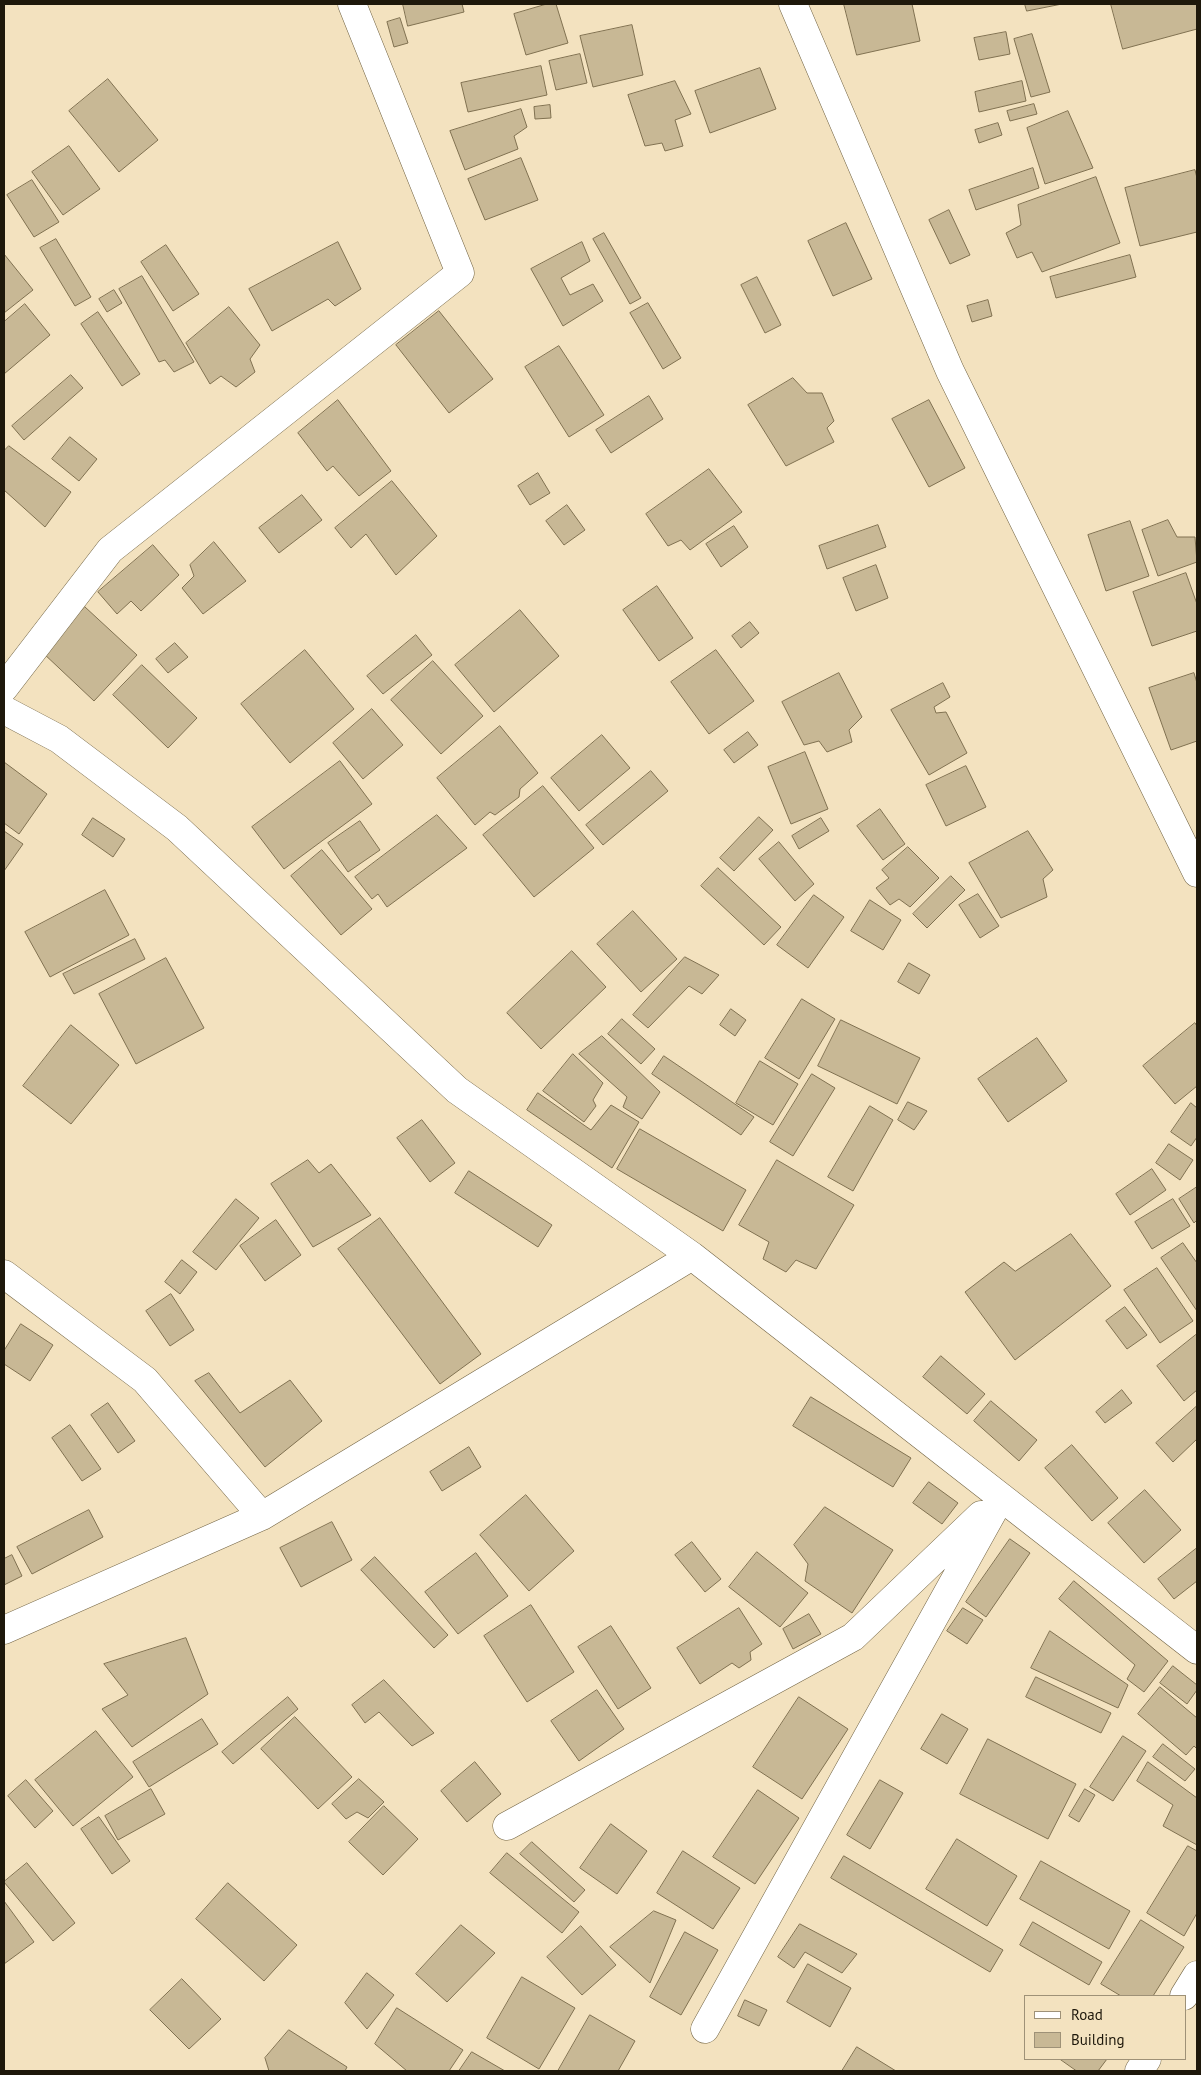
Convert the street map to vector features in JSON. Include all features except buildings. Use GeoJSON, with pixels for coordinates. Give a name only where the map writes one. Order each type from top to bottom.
{"type":"FeatureCollection","features":[{"type":"Feature","properties":{"kind":"street"},"geometry":{"type":"LineString","coordinates":[[4,688],[110,550],[460,273],[352,4]]}},
{"type":"Feature","properties":{"kind":"street"},"geometry":{"type":"LineString","coordinates":[[793,4],[950,371],[1197,873]]}},
{"type":"Feature","properties":{"kind":"street"},"geometry":{"type":"LineString","coordinates":[[4,710],[59,739],[177,828],[457,1090],[692,1256],[1197,1650]]}},
{"type":"Feature","properties":{"kind":"street"},"geometry":{"type":"LineString","coordinates":[[4,1630],[262,1516],[692,1256]]}},
{"type":"Feature","properties":{"kind":"street"},"geometry":{"type":"LineString","coordinates":[[4,1274],[145,1380],[262,1516]]}},
{"type":"Feature","properties":{"kind":"street"},"geometry":{"type":"LineString","coordinates":[[507,1826],[853,1637],[1001,1497]]}},
{"type":"Feature","properties":{"kind":"street"},"geometry":{"type":"LineString","coordinates":[[705,2029],[1001,1497]]}},
{"type":"Feature","properties":{"kind":"street"},"geometry":{"type":"LineString","coordinates":[[1185,1995],[1197,1975]]}},
{"type":"Feature","properties":{"kind":"street"},"geometry":{"type":"LineString","coordinates":[[1139,2071],[1146,2060]]}}]}
